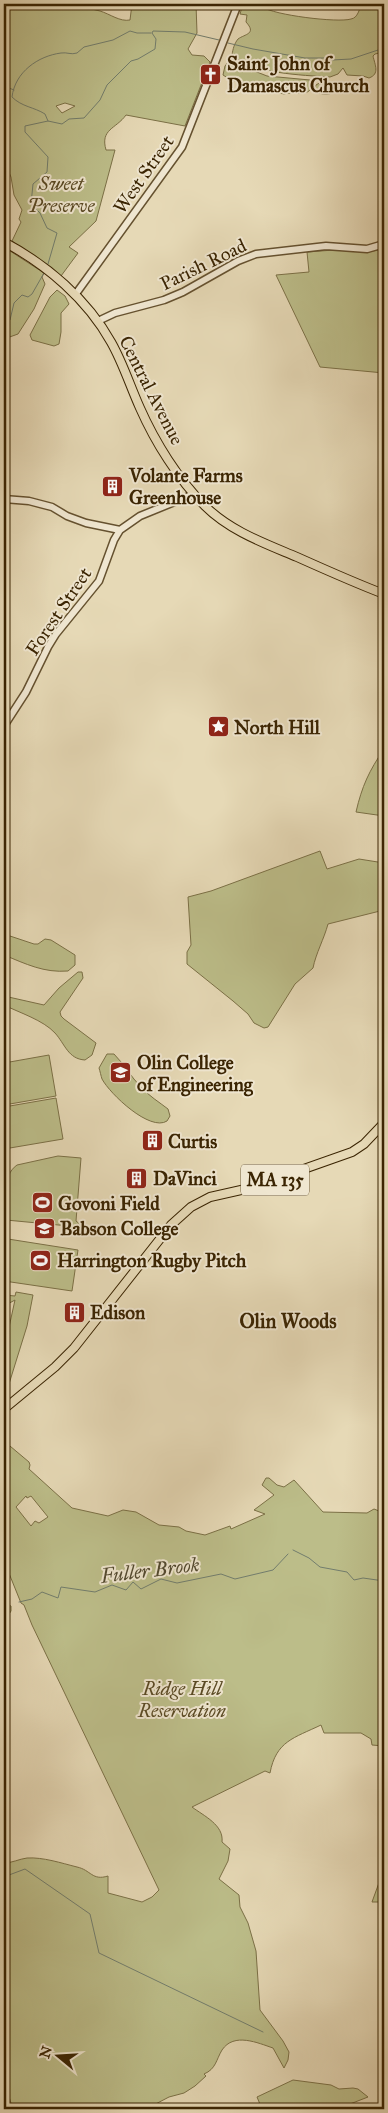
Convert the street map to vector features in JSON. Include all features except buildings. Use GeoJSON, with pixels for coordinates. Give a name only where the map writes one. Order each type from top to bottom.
{"type":"FeatureCollection","features":[{"type":"Feature","properties":{"kind":"main road","name":"Central Avenue"},"geometry":{"type":"LineString","coordinates":[[4,242],[32,260],[76,295],[98,321],[118,354],[152,430],[194,494],[218,518],[246,535],[384,594]]}},
{"type":"Feature","properties":{"kind":"main road","name":"MA 135"},"geometry":{"type":"LineString","coordinates":[[4,1409],[55,1367],[74,1348],[172,1225],[191,1207],[210,1197],[258,1186],[352,1152],[364,1144],[384,1123]]}},
{"type":"Feature","properties":{"kind":"street","name":"West Street"},"geometry":{"type":"LineString","coordinates":[[76,295],[182,147],[238,4]]}},
{"type":"Feature","properties":{"kind":"street","name":"Parish Road"},"geometry":{"type":"LineString","coordinates":[[98,321],[111,314],[164,300],[184,292],[238,261],[256,254],[326,246],[367,249],[384,244]]}},
{"type":"Feature","properties":{"kind":"street"},"geometry":{"type":"LineString","coordinates":[[4,499],[29,500],[86,523],[120,530],[140,516],[194,494]]}},
{"type":"Feature","properties":{"kind":"street","name":"Forest Street"},"geometry":{"type":"LineString","coordinates":[[4,726],[26,692],[52,640],[99,581],[114,540],[120,530]]}},
{"type":"Feature","properties":{"kind":"green space"},"geometry":{"type":"Polygon","coordinates":[[[4,4],[76,6],[100,11],[119,19],[130,20],[132,4],[196,4],[197,33],[188,49],[192,55],[204,56],[210,62],[185,126],[126,115],[107,133],[105,138],[106,150],[115,150],[96,221],[69,247],[78,253],[61,276],[12,241],[21,222],[19,219],[22,210],[14,195],[4,155],[4,4]],[[65,103],[56,106],[62,113],[75,106],[65,103]]]}},
{"type":"Feature","properties":{"kind":"green space"},"geometry":{"type":"Polygon","coordinates":[[[243,4],[263,4],[263,7],[279,13],[333,20],[353,18],[357,15],[362,4],[384,5],[384,52],[373,56],[376,69],[375,74],[369,78],[347,75],[343,68],[338,74],[330,77],[292,74],[265,70],[241,61],[232,55],[238,39],[247,35],[250,31],[246,22],[247,15],[240,14],[243,4]]]}},
{"type":"Feature","properties":{"kind":"green space"},"geometry":{"type":"Polygon","coordinates":[[[229,61],[267,76],[310,80],[310,90],[303,93],[284,94],[231,80],[223,75],[225,66],[229,61]]]}},
{"type":"Feature","properties":{"kind":"green space"},"geometry":{"type":"Polygon","coordinates":[[[321,82],[349,83],[350,85],[332,93],[323,94],[313,90],[321,82]]]}},
{"type":"Feature","properties":{"kind":"green space","name":"Sweet Preserve"},"geometry":{"type":"Polygon","coordinates":[[[4,247],[44,273],[42,277],[45,284],[34,309],[18,334],[4,339],[4,247]]]}},
{"type":"Feature","properties":{"kind":"green space"},"geometry":{"type":"Polygon","coordinates":[[[384,249],[384,373],[320,367],[276,275],[309,272],[307,252],[334,250],[368,252],[384,249]]]}},
{"type":"Feature","properties":{"kind":"green space"},"geometry":{"type":"Polygon","coordinates":[[[57,290],[65,296],[69,304],[61,313],[59,344],[54,346],[32,340],[30,335],[50,297],[57,290]]]}},
{"type":"Feature","properties":{"kind":"green space"},"geometry":{"type":"Polygon","coordinates":[[[384,749],[384,816],[356,812],[367,779],[384,749]]]}},
{"type":"Feature","properties":{"kind":"green space"},"geometry":{"type":"Polygon","coordinates":[[[320,851],[327,869],[359,859],[384,863],[384,910],[328,924],[313,968],[295,984],[268,1027],[264,1028],[254,1023],[248,1014],[187,964],[187,952],[191,945],[188,897],[211,891],[320,851]]]}},
{"type":"Feature","properties":{"kind":"green space"},"geometry":{"type":"Polygon","coordinates":[[[4,934],[34,944],[38,944],[45,939],[51,940],[75,955],[75,965],[68,971],[51,971],[20,962],[4,955],[4,934]]]}},
{"type":"Feature","properties":{"kind":"green space"},"geometry":{"type":"Polygon","coordinates":[[[78,972],[82,972],[83,978],[60,1012],[64,1019],[96,1043],[92,1055],[85,1060],[71,1054],[50,1028],[4,1005],[4,996],[44,1005],[59,988],[78,972]]]}},
{"type":"Feature","properties":{"kind":"green space"},"geometry":{"type":"Polygon","coordinates":[[[107,1054],[114,1054],[144,1090],[168,1109],[170,1116],[167,1121],[160,1123],[141,1116],[131,1110],[106,1086],[99,1068],[107,1054]]]}},
{"type":"Feature","properties":{"kind":"green space"},"geometry":{"type":"Polygon","coordinates":[[[49,1055],[56,1096],[4,1105],[4,1063],[49,1055]]]}},
{"type":"Feature","properties":{"kind":"green space"},"geometry":{"type":"Polygon","coordinates":[[[56,1098],[63,1139],[4,1149],[4,1107],[56,1098]]]}},
{"type":"Feature","properties":{"kind":"green space","name":"Govoni Field"},"geometry":{"type":"Polygon","coordinates":[[[58,1156],[81,1158],[76,1221],[81,1225],[74,1231],[69,1226],[6,1220],[6,1183],[12,1170],[17,1165],[58,1156]]]}},
{"type":"Feature","properties":{"kind":"green space","name":"Harrington Rugby Pitch"},"geometry":{"type":"Polygon","coordinates":[[[8,1239],[78,1250],[72,1291],[4,1281],[8,1239]]]}},
{"type":"Feature","properties":{"kind":"green space"},"geometry":{"type":"Polygon","coordinates":[[[16,1292],[33,1295],[27,1326],[4,1400],[4,1350],[15,1300],[4,1306],[4,1295],[15,1296],[16,1292]]]}},
{"type":"Feature","properties":{"kind":"green space","name":"Ridge Hill Reservation"},"geometry":{"type":"Polygon","coordinates":[[[4,1441],[29,1462],[29,1469],[72,1508],[108,1516],[123,1510],[136,1512],[159,1525],[179,1527],[186,1531],[205,1535],[230,1526],[231,1529],[265,1514],[254,1510],[274,1495],[262,1485],[266,1478],[284,1487],[294,1480],[323,1512],[367,1513],[374,1509],[384,1513],[384,1746],[372,1745],[371,1739],[361,1733],[324,1733],[321,1725],[295,1737],[282,1747],[273,1762],[270,1773],[265,1771],[192,1807],[217,1826],[222,1836],[222,1842],[230,1849],[228,1861],[219,1879],[239,1895],[240,1907],[248,1923],[256,1951],[260,2010],[289,2052],[284,2068],[273,2048],[246,2040],[239,2040],[233,2041],[222,2050],[213,2067],[204,2074],[206,2076],[195,2086],[184,2093],[169,2097],[146,2109],[13,2109],[4,2089],[4,1863],[39,1858],[82,1868],[98,1877],[108,1876],[108,1893],[142,1902],[152,1897],[159,1890],[24,1605],[21,1603],[4,1561],[4,1441]],[[26,1496],[16,1507],[31,1526],[35,1521],[39,1523],[48,1517],[31,1496],[27,1498],[26,1496]]]}},
{"type":"Feature","properties":{"kind":"green space"},"geometry":{"type":"Polygon","coordinates":[[[8,1605],[11,1606],[11,1611],[4,1622],[4,1609],[8,1605]]]}},
{"type":"Feature","properties":{"kind":"green space"},"geometry":{"type":"Polygon","coordinates":[[[4,1622],[7,1637],[4,1642],[4,1622]]]}},
{"type":"Feature","properties":{"kind":"green space"},"geometry":{"type":"Polygon","coordinates":[[[384,1869],[384,1902],[372,1902],[384,1869]]]}},
{"type":"Feature","properties":{"kind":"green space"},"geometry":{"type":"Polygon","coordinates":[[[293,2080],[331,2085],[339,2089],[358,2089],[368,2097],[350,2104],[361,2109],[262,2109],[257,2097],[293,2080]]]}},
{"type":"Feature","properties":{"kind":"waterway"},"geometry":{"type":"LineString","coordinates":[[48,121],[45,114],[20,103],[12,97],[18,80],[29,67],[52,55],[77,53],[84,47],[113,40],[130,31],[151,33]]}},
{"type":"Feature","properties":{"kind":"waterway"},"geometry":{"type":"LineString","coordinates":[[48,264],[57,233],[47,228],[40,213],[31,204],[33,184],[47,172],[48,157],[25,132],[25,126],[48,121],[62,124],[69,119],[84,118],[100,100],[107,85],[131,61],[155,49],[156,39],[152,33],[153,31],[185,32],[219,40]]}},
{"type":"Feature","properties":{"kind":"waterway"},"geometry":{"type":"LineString","coordinates":[[228,43],[305,58],[332,60],[351,59],[384,48]]}},
{"type":"Feature","properties":{"kind":"waterway"},"geometry":{"type":"LineString","coordinates":[[4,86],[14,90]]}},
{"type":"Feature","properties":{"kind":"waterway"},"geometry":{"type":"LineString","coordinates":[[4,322],[10,320],[14,303],[22,295],[28,297],[32,294],[44,273]]}},
{"type":"Feature","properties":{"kind":"waterway","name":"Fuller Brook"},"geometry":{"type":"LineString","coordinates":[[293,1550],[309,1558],[320,1567],[347,1572],[354,1580],[363,1578],[384,1581]]}},
{"type":"Feature","properties":{"kind":"waterway","name":"Fuller Brook"},"geometry":{"type":"LineString","coordinates":[[19,1602],[32,1599],[42,1592],[58,1598],[61,1587],[95,1592],[112,1585],[126,1590],[133,1582],[141,1589],[161,1579],[177,1583],[221,1574],[235,1579],[273,1570],[288,1554]]}},
{"type":"Feature","properties":{"kind":"waterway","name":"Fuller Brook"},"geometry":{"type":"LineString","coordinates":[[4,1613],[10,1608]]}},
{"type":"Feature","properties":{"kind":"waterway"},"geometry":{"type":"LineString","coordinates":[[4,1874],[9,1875],[25,1869],[90,1914],[99,1953],[263,2032]]}},
{"type":"Feature","properties":{"kind":"place","name":"Saint John of Damascus Church"},"geometry":{"type":"Point","coordinates":[211,74]}},
{"type":"Feature","properties":{"kind":"place","name":"Volante Farms Greenhouse"},"geometry":{"type":"Point","coordinates":[113,486]}},
{"type":"Feature","properties":{"kind":"place","name":"North Hill"},"geometry":{"type":"Point","coordinates":[218,727]}},
{"type":"Feature","properties":{"kind":"place","name":"Olin College of Engineering"},"geometry":{"type":"Point","coordinates":[121,1073]}},
{"type":"Feature","properties":{"kind":"place","name":"Curtis"},"geometry":{"type":"Point","coordinates":[152,1141]}},
{"type":"Feature","properties":{"kind":"place","name":"DaVinci"},"geometry":{"type":"Point","coordinates":[137,1178]}},
{"type":"Feature","properties":{"kind":"place","name":"Govoni Field"},"geometry":{"type":"Point","coordinates":[42,1203]}},
{"type":"Feature","properties":{"kind":"place","name":"Babson College"},"geometry":{"type":"Point","coordinates":[44,1228]}},
{"type":"Feature","properties":{"kind":"place","name":"Harrington Rugby Pitch"},"geometry":{"type":"Point","coordinates":[41,1260]}},
{"type":"Feature","properties":{"kind":"place","name":"Edison"},"geometry":{"type":"Point","coordinates":[74,1312]}},
{"type":"Feature","properties":{"kind":"district","name":"Olin Woods"},"geometry":{"type":"Point","coordinates":[288,1321]}}]}
